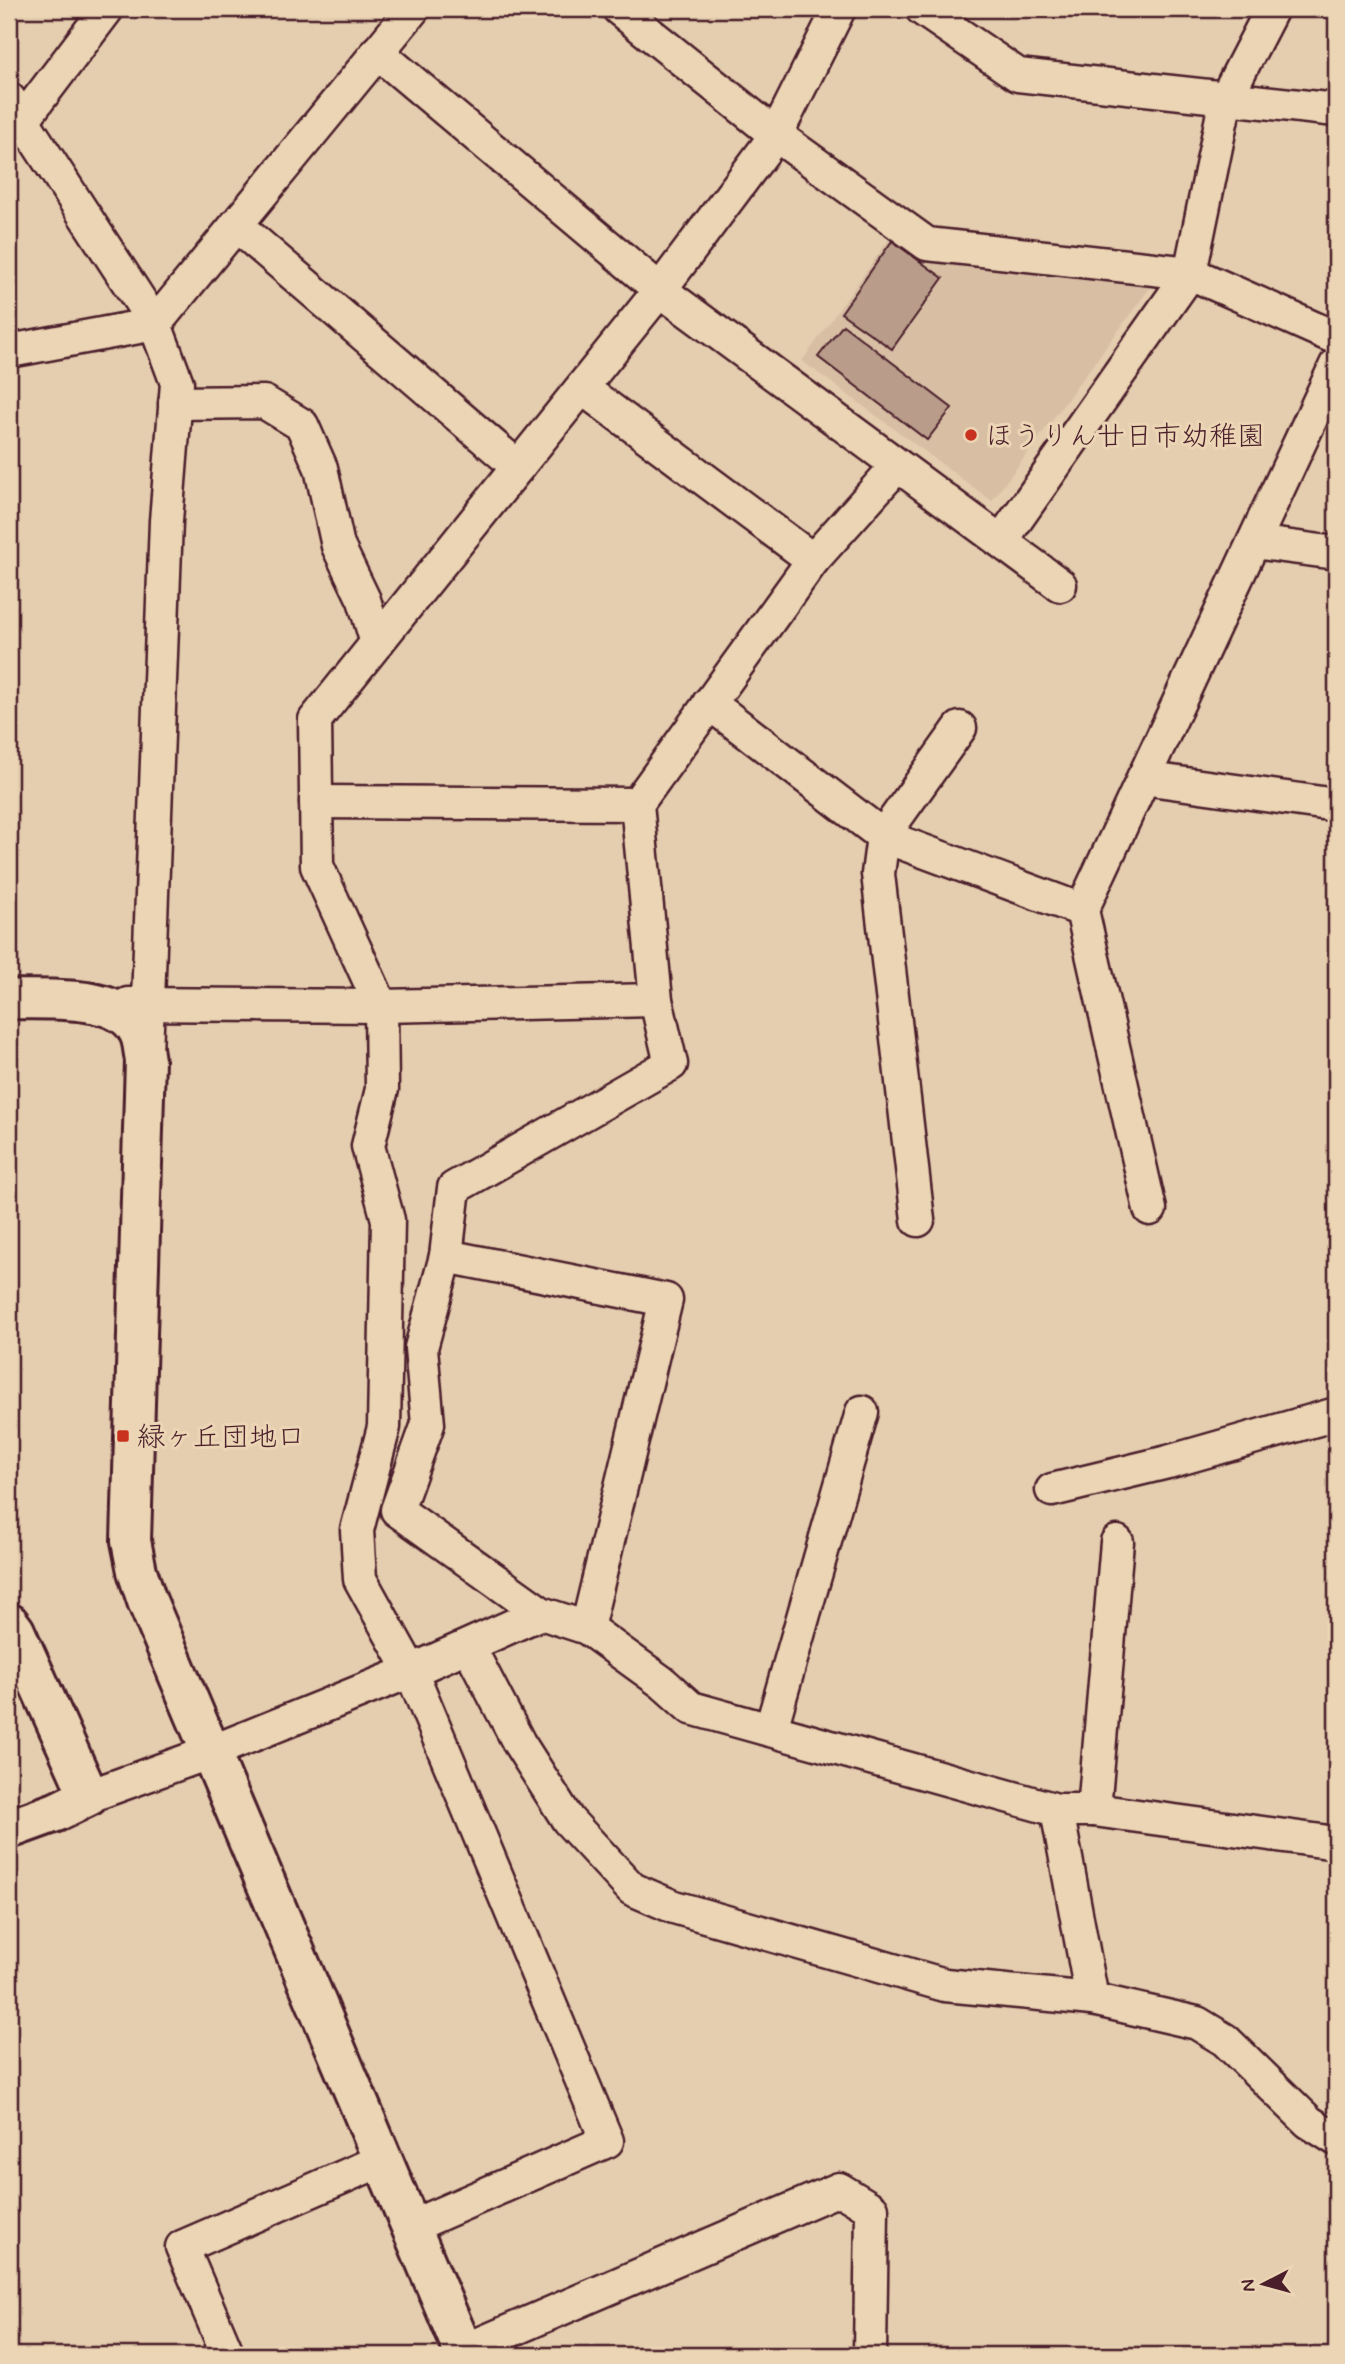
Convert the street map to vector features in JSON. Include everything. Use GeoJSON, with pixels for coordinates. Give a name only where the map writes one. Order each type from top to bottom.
{"type":"FeatureCollection","features":[{"type":"Feature","properties":{"kind":"street"},"geometry":{"type":"LineString","coordinates":[[107,9],[16,109],[155,324],[177,383],[166,522],[145,1060],[131,1541],[137,1571],[147,1601],[464,2353],[839,2189],[872,2209],[870,2355]]}},
{"type":"Feature","properties":{"kind":"street"},"geometry":{"type":"LineString","coordinates":[[9,345],[15,350],[155,324],[413,9]]}},
{"type":"Feature","properties":{"kind":"street"},"geometry":{"type":"LineString","coordinates":[[619,9],[776,135],[927,244],[1190,273],[1336,338]]}},
{"type":"Feature","properties":{"kind":"street"},"geometry":{"type":"LineString","coordinates":[[410,2227],[607,2141],[411,1671],[360,1579],[357,1530],[384,1427],[388,1220],[368,1146],[382,1089],[381,1006],[317,866],[315,720],[660,290],[776,135],[839,9]]}},
{"type":"Feature","properties":{"kind":"street"},"geometry":{"type":"LineString","coordinates":[[922,9],[1018,75],[1336,110]]}},
{"type":"Feature","properties":{"kind":"street"},"geometry":{"type":"LineString","coordinates":[[1002,540],[1190,273],[1226,98],[1272,9]]}},
{"type":"Feature","properties":{"kind":"street"},"geometry":{"type":"LineString","coordinates":[[377,52],[660,290],[1060,585]]}},
{"type":"Feature","properties":{"kind":"street"},"geometry":{"type":"LineString","coordinates":[[236,225],[518,467]]}},
{"type":"Feature","properties":{"kind":"street"},"geometry":{"type":"LineString","coordinates":[[1150,1209],[1082,910],[1336,365]]}},
{"type":"Feature","properties":{"kind":"street"},"geometry":{"type":"LineString","coordinates":[[582,388],[813,560]]}},
{"type":"Feature","properties":{"kind":"street"},"geometry":{"type":"LineString","coordinates":[[175,403],[264,402],[302,425],[321,468],[338,546],[364,600],[377,643]]}},
{"type":"Feature","properties":{"kind":"street"},"geometry":{"type":"LineString","coordinates":[[897,466],[813,560],[637,804],[656,1000],[671,1064],[453,1188],[446,1256],[421,1348],[428,1424],[397,1510],[541,1613],[587,1628],[663,1683],[691,1708],[1057,1810],[1094,1810],[1336,1843]]}},
{"type":"Feature","properties":{"kind":"street"},"geometry":{"type":"LineString","coordinates":[[1254,542],[1336,553]]}},
{"type":"Feature","properties":{"kind":"street"},"geometry":{"type":"LineString","coordinates":[[709,703],[883,836],[1082,910]]}},
{"type":"Feature","properties":{"kind":"street"},"geometry":{"type":"LineString","coordinates":[[918,1220],[878,874],[883,836],[960,728]]}},
{"type":"Feature","properties":{"kind":"street"},"geometry":{"type":"LineString","coordinates":[[1143,778],[1336,805]]}},
{"type":"Feature","properties":{"kind":"street"},"geometry":{"type":"LineString","coordinates":[[316,802],[637,804]]}},
{"type":"Feature","properties":{"kind":"street"},"geometry":{"type":"LineString","coordinates":[[9,999],[149,1005],[381,1006],[656,1000]]}},
{"type":"Feature","properties":{"kind":"street"},"geometry":{"type":"LineString","coordinates":[[92,1002],[119,1011],[139,1031],[145,1060]]}},
{"type":"Feature","properties":{"kind":"street"},"geometry":{"type":"LineString","coordinates":[[446,1256],[666,1300],[587,1628]]}},
{"type":"Feature","properties":{"kind":"street"},"geometry":{"type":"LineString","coordinates":[[771,1730],[862,1412]]}},
{"type":"Feature","properties":{"kind":"street"},"geometry":{"type":"LineString","coordinates":[[1052,1490],[1168,1462],[1336,1414]]}},
{"type":"Feature","properties":{"kind":"street"},"geometry":{"type":"LineString","coordinates":[[1094,1810],[1117,1542]]}},
{"type":"Feature","properties":{"kind":"street"},"geometry":{"type":"LineString","coordinates":[[9,1829],[56,1812],[89,1796],[211,1752],[411,1671],[541,1613]]}},
{"type":"Feature","properties":{"kind":"street"},"geometry":{"type":"LineString","coordinates":[[9,1623],[89,1796]]}},
{"type":"Feature","properties":{"kind":"street"},"geometry":{"type":"LineString","coordinates":[[469,1647],[519,1743],[568,1820],[632,1889],[674,1907],[945,1985],[1092,1999],[1198,2023],[1225,2040],[1309,2122],[1336,2139]]}},
{"type":"Feature","properties":{"kind":"street"},"geometry":{"type":"LineString","coordinates":[[1057,1810],[1092,1999]]}},
{"type":"Feature","properties":{"kind":"street"},"geometry":{"type":"LineString","coordinates":[[228,2355],[183,2247],[382,2160]]}},
{"type":"Feature","properties":{"kind":"shaded area","name":"ほうりん廿日市幼稚園"},"geometry":{"type":"Polygon","coordinates":[[[890,238],[922,260],[1152,285],[992,501],[802,361],[890,238]]]}},
{"type":"Feature","properties":{"kind":"building"},"geometry":{"type":"Polygon","coordinates":[[[892,241],[943,278],[892,349],[841,313],[892,241]]]}},
{"type":"Feature","properties":{"kind":"building"},"geometry":{"type":"Polygon","coordinates":[[[843,325],[952,408],[927,440],[818,357],[843,325]]]}},
{"type":"Feature","properties":{"kind":"place","name":"ほうりん廿日市幼稚園"},"geometry":{"type":"Point","coordinates":[971,435]}},
{"type":"Feature","properties":{"kind":"place","name":"緑ヶ丘団地口"},"geometry":{"type":"Point","coordinates":[123,1436]}}]}
